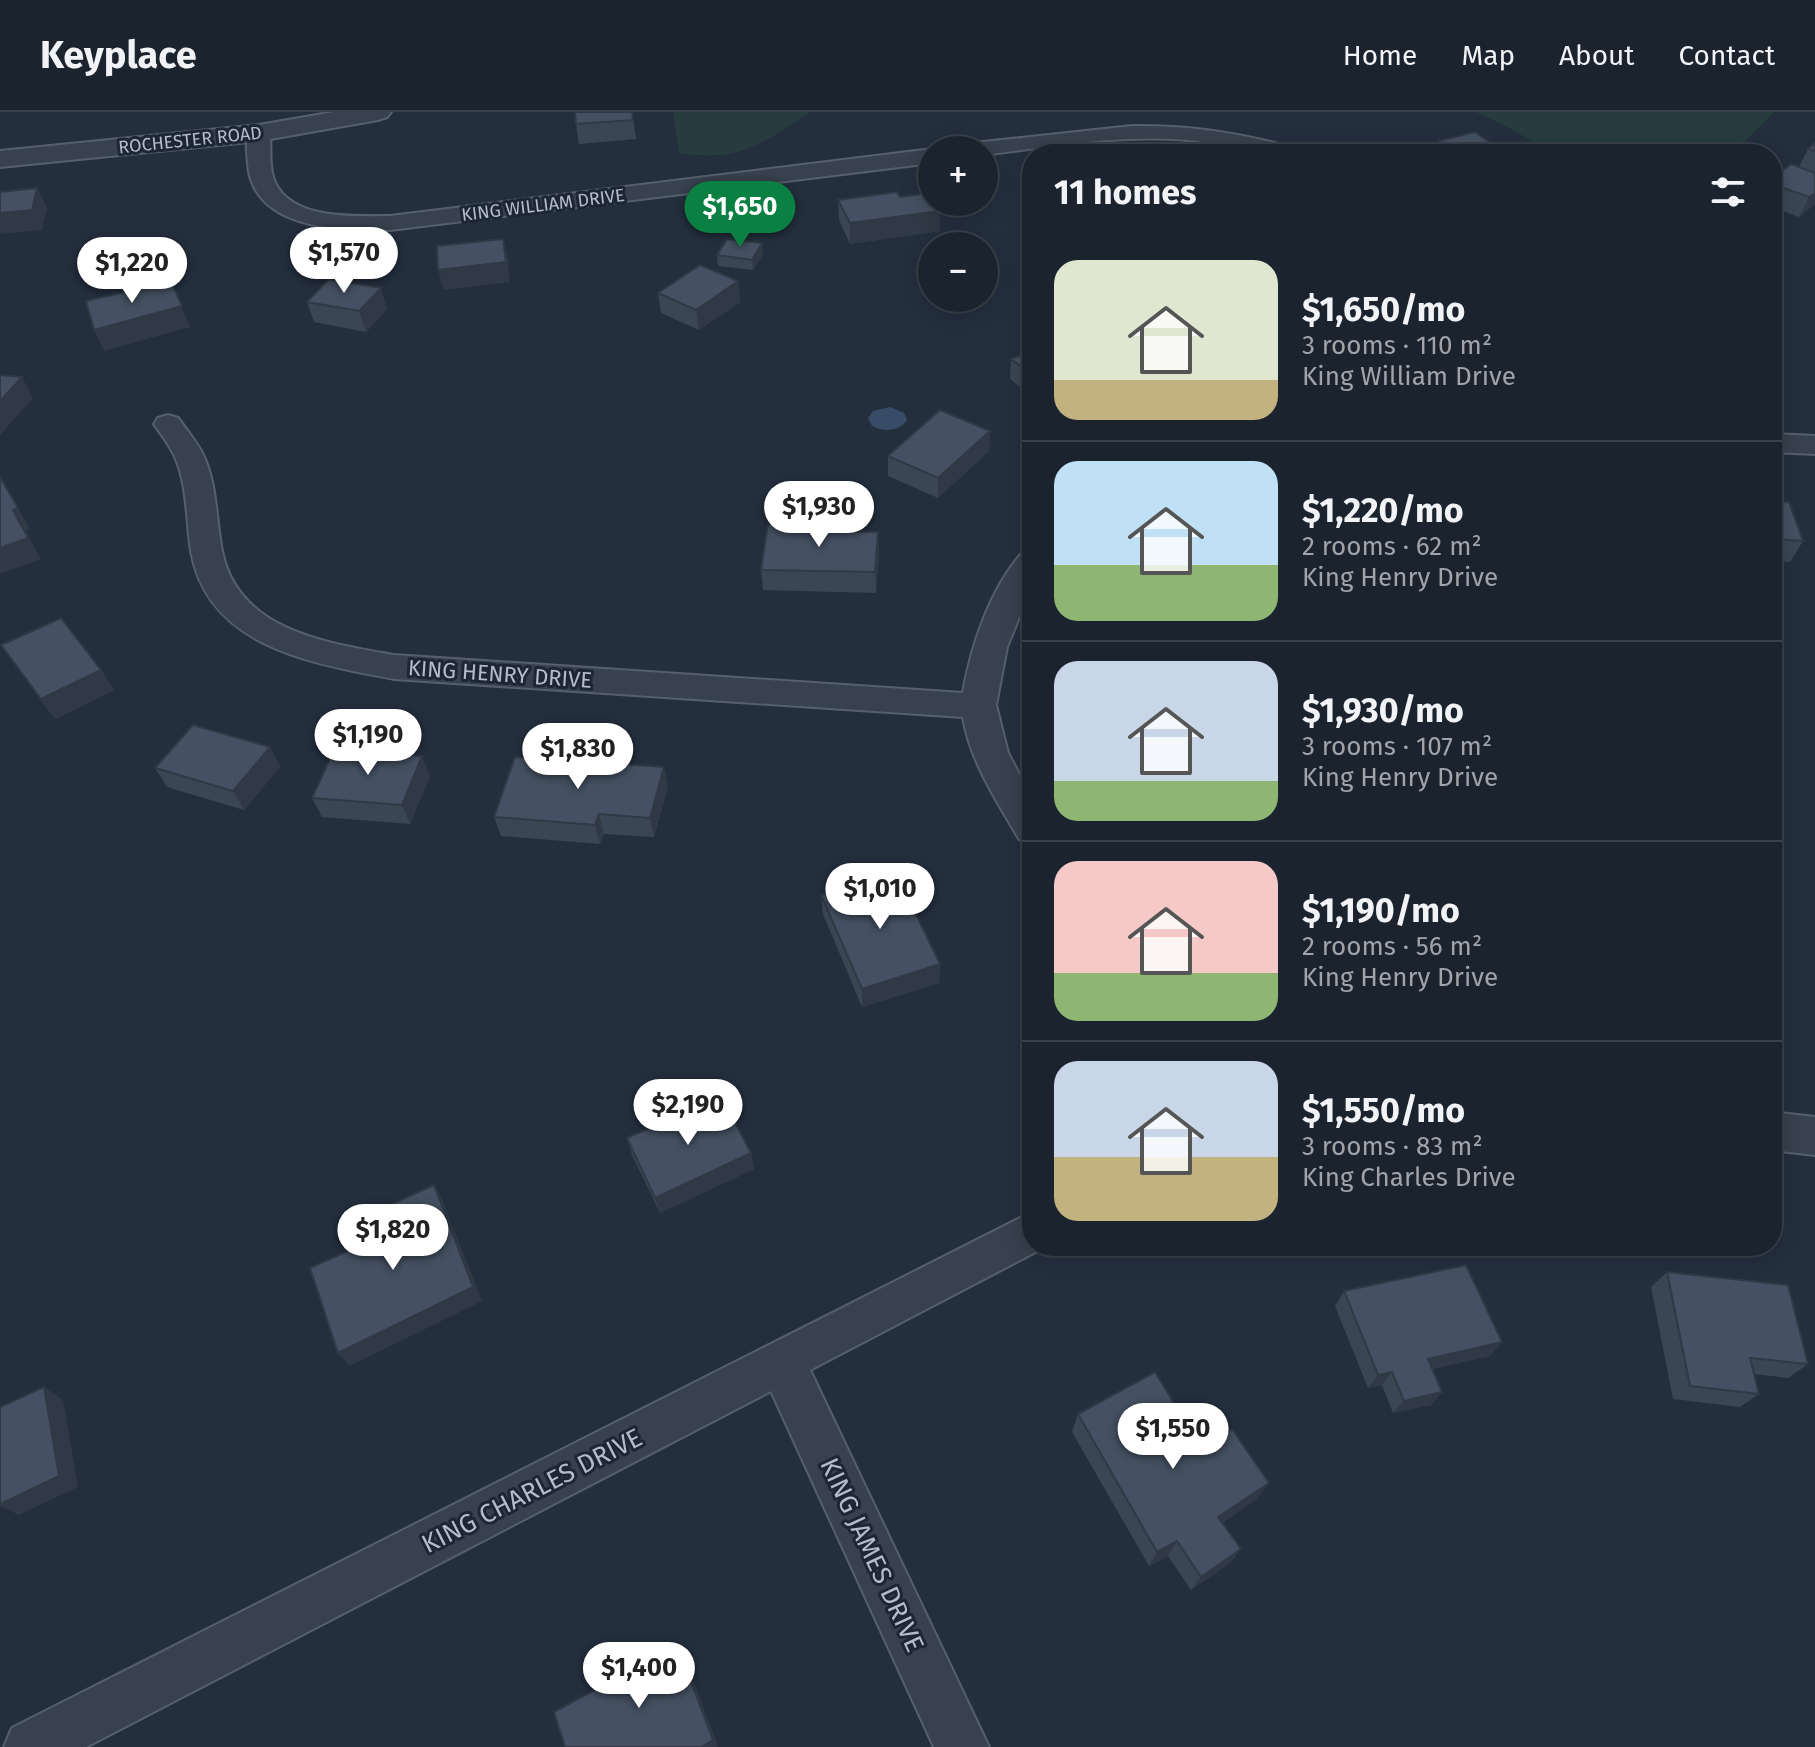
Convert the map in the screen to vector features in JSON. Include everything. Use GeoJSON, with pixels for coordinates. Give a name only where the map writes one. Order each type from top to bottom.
{"type":"FeatureCollection","features":[{"type":"Feature","properties":{"kind":"street","name":"ROCHESTER ROAD"},"geometry":{"type":"LineString","coordinates":[[0,159],[259,133],[378,112]]}},
{"type":"Feature","properties":{"kind":"street"},"geometry":{"type":"LineString","coordinates":[[998,147],[1171,130],[1256,144]]}},
{"type":"Feature","properties":{"kind":"street","name":"KING WILLIAM DRIVE"},"geometry":{"type":"LineString","coordinates":[[259,133],[262,181],[281,203],[306,215],[362,224],[419,220],[918,158]]}},
{"type":"Feature","properties":{"kind":"street","name":"KING HENRY DRIVE"},"geometry":{"type":"LineString","coordinates":[[168,424],[190,457],[214,581],[228,603],[247,620],[274,636],[309,650],[394,667],[978,706]]}},
{"type":"Feature","properties":{"kind":"street"},"geometry":{"type":"LineString","coordinates":[[1782,443],[1815,445]]}},
{"type":"Feature","properties":{"kind":"street"},"geometry":{"type":"LineString","coordinates":[[1022,574],[993,638],[978,706],[988,744],[1022,812]]}},
{"type":"Feature","properties":{"kind":"street"},"geometry":{"type":"LineString","coordinates":[[1782,1132],[1815,1136]]}},
{"type":"Feature","properties":{"kind":"street","name":"KING CHARLES DRIVE"},"geometry":{"type":"LineString","coordinates":[[31,1747],[1022,1237]]}},
{"type":"Feature","properties":{"kind":"street","name":"KING JAMES DRIVE"},"geometry":{"type":"LineString","coordinates":[[782,1363],[962,1747]]}},
{"type":"Feature","properties":{"kind":"green space"},"geometry":{"type":"Polygon","coordinates":[[[673,112],[811,112],[750,148],[719,155],[701,155],[679,153],[673,112]]]}},
{"type":"Feature","properties":{"kind":"green space"},"geometry":{"type":"Polygon","coordinates":[[[1476,112],[1774,112],[1743,144],[1535,144],[1476,112]]]}},
{"type":"Feature","properties":{"kind":"water"},"geometry":{"type":"Polygon","coordinates":[[[890,407],[904,413],[907,420],[891,430],[872,426],[868,418],[873,411],[890,407]]]}},
{"type":"Feature","properties":{"kind":"building"},"geometry":{"type":"Polygon","coordinates":[[[575,112],[632,112],[633,120],[576,124],[575,112]]]}},
{"type":"Feature","properties":{"kind":"building"},"geometry":{"type":"Polygon","coordinates":[[[1475,132],[1492,144],[1443,144],[1439,141],[1475,132]]]}},
{"type":"Feature","properties":{"kind":"building"},"geometry":{"type":"Polygon","coordinates":[[[1791,164],[1815,173],[1815,193],[1809,197],[1782,188],[1782,171],[1791,164]]]}},
{"type":"Feature","properties":{"kind":"building"},"geometry":{"type":"Polygon","coordinates":[[[37,188],[32,210],[0,213],[0,192],[37,188]]]}},
{"type":"Feature","properties":{"kind":"building"},"geometry":{"type":"Polygon","coordinates":[[[897,192],[900,197],[918,195],[918,214],[850,223],[838,200],[897,192]]]}},
{"type":"Feature","properties":{"kind":"building"},"geometry":{"type":"Polygon","coordinates":[[[503,239],[506,262],[438,270],[437,246],[503,239]]]}},
{"type":"Feature","properties":{"kind":"building"},"geometry":{"type":"Polygon","coordinates":[[[727,239],[762,243],[752,260],[717,255],[727,239]]]}},
{"type":"Feature","properties":{"kind":"building"},"geometry":{"type":"Polygon","coordinates":[[[700,265],[738,281],[696,310],[658,293],[700,265]]]}},
{"type":"Feature","properties":{"kind":"building"},"geometry":{"type":"Polygon","coordinates":[[[329,279],[381,288],[359,311],[307,302],[329,279]]]}},
{"type":"Feature","properties":{"kind":"building"},"geometry":{"type":"Polygon","coordinates":[[[171,281],[182,306],[94,330],[86,301],[171,281]]]}},
{"type":"Feature","properties":{"kind":"building"},"geometry":{"type":"Polygon","coordinates":[[[1022,355],[1022,367],[1011,359],[1022,355]]]}},
{"type":"Feature","properties":{"kind":"building"},"geometry":{"type":"Polygon","coordinates":[[[0,375],[22,377],[0,401],[0,375]]]}},
{"type":"Feature","properties":{"kind":"building"},"geometry":{"type":"Polygon","coordinates":[[[940,410],[990,431],[938,478],[888,456],[940,410]]]}},
{"type":"Feature","properties":{"kind":"building"},"geometry":{"type":"Polygon","coordinates":[[[0,477],[18,508],[13,510],[28,538],[0,548],[0,477]]]}},
{"type":"Feature","properties":{"kind":"building"},"geometry":{"type":"Polygon","coordinates":[[[1782,502],[1789,502],[1803,541],[1782,539],[1782,502]]]}},
{"type":"Feature","properties":{"kind":"building"},"geometry":{"type":"Polygon","coordinates":[[[768,524],[829,526],[828,531],[878,532],[875,572],[761,570],[768,524]]]}},
{"type":"Feature","properties":{"kind":"building"},"geometry":{"type":"Polygon","coordinates":[[[61,618],[101,670],[41,699],[1,645],[61,618]]]}},
{"type":"Feature","properties":{"kind":"building"},"geometry":{"type":"Polygon","coordinates":[[[193,725],[270,747],[233,791],[155,768],[193,725]]]}},
{"type":"Feature","properties":{"kind":"building"},"geometry":{"type":"Polygon","coordinates":[[[334,750],[422,756],[402,805],[312,798],[334,750]]]}},
{"type":"Feature","properties":{"kind":"building"},"geometry":{"type":"Polygon","coordinates":[[[515,757],[664,767],[650,818],[599,814],[595,825],[494,817],[515,757]]]}},
{"type":"Feature","properties":{"kind":"building"},"geometry":{"type":"Polygon","coordinates":[[[896,873],[940,964],[862,989],[821,895],[896,873]]]}},
{"type":"Feature","properties":{"kind":"building"},"geometry":{"type":"Polygon","coordinates":[[[721,1096],[751,1153],[655,1198],[627,1138],[721,1096]]]}},
{"type":"Feature","properties":{"kind":"building"},"geometry":{"type":"Polygon","coordinates":[[[434,1185],[473,1287],[338,1353],[310,1268],[390,1232],[381,1209],[434,1185]]]}},
{"type":"Feature","properties":{"kind":"building"},"geometry":{"type":"Polygon","coordinates":[[[1466,1265],[1502,1342],[1428,1359],[1442,1392],[1404,1401],[1392,1372],[1378,1375],[1344,1291],[1466,1265]]]}},
{"type":"Feature","properties":{"kind":"building"},"geometry":{"type":"Polygon","coordinates":[[[1667,1272],[1788,1285],[1808,1364],[1750,1358],[1759,1394],[1690,1386],[1667,1272]]]}},
{"type":"Feature","properties":{"kind":"building"},"geometry":{"type":"Polygon","coordinates":[[[1155,1372],[1202,1449],[1232,1429],[1269,1483],[1218,1517],[1241,1549],[1201,1577],[1177,1541],[1157,1552],[1078,1414],[1155,1372]]]}},
{"type":"Feature","properties":{"kind":"building"},"geometry":{"type":"Polygon","coordinates":[[[44,1387],[59,1476],[0,1504],[0,1407],[44,1387]]]}},
{"type":"Feature","properties":{"kind":"building"},"geometry":{"type":"Polygon","coordinates":[[[677,1645],[713,1740],[701,1747],[565,1747],[554,1712],[677,1645]]]}}]}
